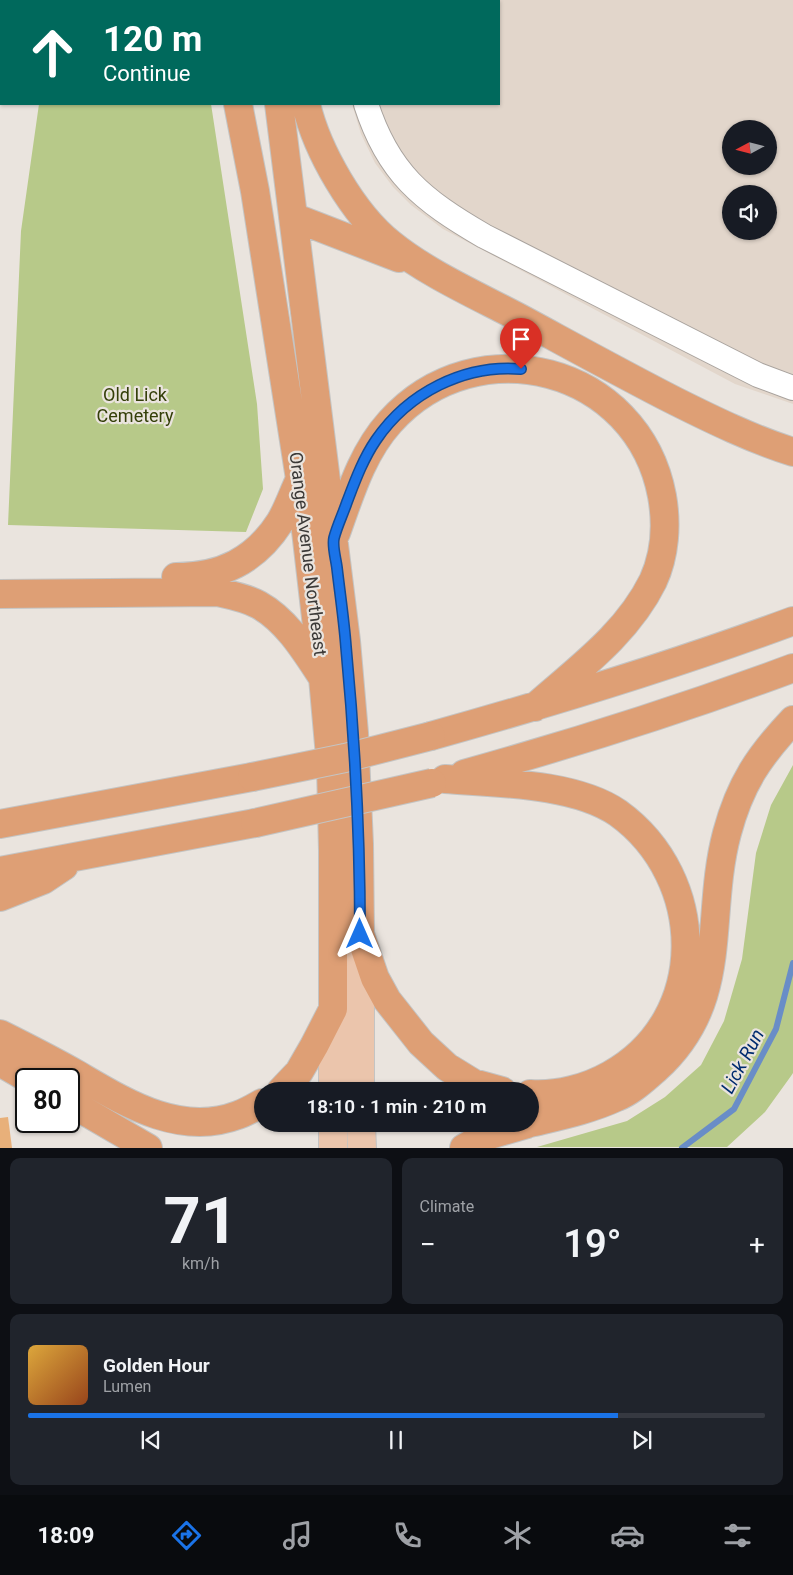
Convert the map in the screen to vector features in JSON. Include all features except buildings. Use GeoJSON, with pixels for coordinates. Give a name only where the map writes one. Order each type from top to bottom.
{"type":"FeatureCollection","features":[{"type":"Feature","properties":{"kind":"highway","name":"Orange Avenue Northeast"},"geometry":{"type":"LineString","coordinates":[[238,105],[300,480],[323,678],[331,767],[333,832],[332,1008]]}},
{"type":"Feature","properties":{"kind":"highway","name":"Orange Avenue Northeast"},"geometry":{"type":"LineString","coordinates":[[279,105],[346,641],[354,733],[360,844],[360,934],[375,978],[388,1000],[421,1043],[447,1067],[471,1082]]}},
{"type":"Feature","properties":{"kind":"highway"},"geometry":{"type":"LineString","coordinates":[[306,105],[338,182],[359,212],[390,244],[429,269],[644,385],[707,417],[772,446],[793,452]]}},
{"type":"Feature","properties":{"kind":"highway"},"geometry":{"type":"LineString","coordinates":[[293,217],[429,269]]}},
{"type":"Feature","properties":{"kind":"highway"},"geometry":{"type":"LineString","coordinates":[[334,539],[356,478],[375,441],[390,422],[427,391],[449,380],[478,371],[508,368],[534,370],[556,375],[583,387],[603,400],[625,419],[653,462],[660,484],[664,507],[665,529],[661,558],[654,579],[645,596],[626,622],[596,654],[535,707]]}},
{"type":"Feature","properties":{"kind":"highway"},"geometry":{"type":"LineString","coordinates":[[0,576],[192,577],[216,572],[236,565],[253,554],[280,521],[300,480]]}},
{"type":"Feature","properties":{"kind":"highway"},"geometry":{"type":"LineString","coordinates":[[0,594],[218,592],[238,596],[258,604],[274,616],[304,648],[323,678]]}},
{"type":"Feature","properties":{"kind":"highway"},"geometry":{"type":"LineString","coordinates":[[2,823],[345,758],[535,707],[638,676],[793,621]]}},
{"type":"Feature","properties":{"kind":"highway"},"geometry":{"type":"LineString","coordinates":[[0,871],[255,823],[438,781],[623,727],[793,668]]}},
{"type":"Feature","properties":{"kind":"highway"},"geometry":{"type":"LineString","coordinates":[[539,1120],[589,1108],[618,1097],[641,1083],[669,1057],[689,1030],[704,997],[711,967],[719,873],[727,833],[740,795],[754,766],[793,720]]}},
{"type":"Feature","properties":{"kind":"highway"},"geometry":{"type":"LineString","coordinates":[[438,781],[548,789],[593,800],[617,813],[639,832],[657,854],[677,892],[686,943],[685,969],[678,996],[663,1025],[642,1051],[621,1069],[601,1080],[580,1088],[553,1094],[539,1094]]}},
{"type":"Feature","properties":{"kind":"highway"},"geometry":{"type":"LineString","coordinates":[[0,896],[43,880],[81,855]]}},
{"type":"Feature","properties":{"kind":"highway"},"geometry":{"type":"LineString","coordinates":[[290,1082],[299,1072],[314,1046],[332,1008]]}},
{"type":"Feature","properties":{"kind":"highway"},"geometry":{"type":"LineString","coordinates":[[0,1034],[51,1060],[130,1105],[161,1116],[187,1122],[212,1121],[238,1115],[254,1108]]}},
{"type":"Feature","properties":{"kind":"highway"},"geometry":{"type":"LineString","coordinates":[[0,1062],[15,1071]]}},
{"type":"Feature","properties":{"kind":"highway"},"geometry":{"type":"LineString","coordinates":[[80,1108],[148,1148]]}},
{"type":"Feature","properties":{"kind":"highway"},"geometry":{"type":"LineString","coordinates":[[464,1148],[483,1137],[499,1132]]}},
{"type":"Feature","properties":{"kind":"main road"},"geometry":{"type":"LineString","coordinates":[[360,934],[360,1082]]}},
{"type":"Feature","properties":{"kind":"main road"},"geometry":{"type":"LineString","coordinates":[[332,1008],[333,1082]]}},
{"type":"Feature","properties":{"kind":"main road"},"geometry":{"type":"LineString","coordinates":[[333,1132],[333,1148]]}},
{"type":"Feature","properties":{"kind":"main road"},"geometry":{"type":"LineString","coordinates":[[361,1132],[362,1148]]}},
{"type":"Feature","properties":{"kind":"lane"},"geometry":{"type":"LineString","coordinates":[[366,105],[372,124],[386,153],[401,174],[424,197],[450,216],[484,236],[749,371],[793,388]]}},
{"type":"Feature","properties":{"kind":"shaded area"},"geometry":{"type":"Polygon","coordinates":[[[500,0],[793,0],[793,404],[735,384],[443,229],[411,205],[393,187],[375,163],[361,134],[352,105],[500,105],[500,0]]]}},
{"type":"Feature","properties":{"kind":"green space","name":"Old Lick Cemetery"},"geometry":{"type":"Polygon","coordinates":[[[39,105],[211,105],[257,404],[263,489],[246,532],[8,525],[21,231],[39,105]]]}},
{"type":"Feature","properties":{"kind":"green space"},"geometry":{"type":"Polygon","coordinates":[[[793,765],[793,1073],[791,1076],[765,1112],[727,1147],[537,1147],[627,1121],[665,1097],[701,1065],[724,1021],[742,959],[756,853],[771,805],[793,765]]]}},
{"type":"Feature","properties":{"kind":"waterway","name":"Lick Run"},"geometry":{"type":"LineString","coordinates":[[682,1148],[734,1109],[776,1029],[793,963]]}},
{"type":"Feature","properties":{"kind":"route"},"geometry":{"type":"LineString","coordinates":[[360,934],[360,844],[354,733],[334,539],[362,464],[375,441],[390,422],[408,405],[427,391],[449,380],[478,371],[508,368],[521,369]]}}]}
